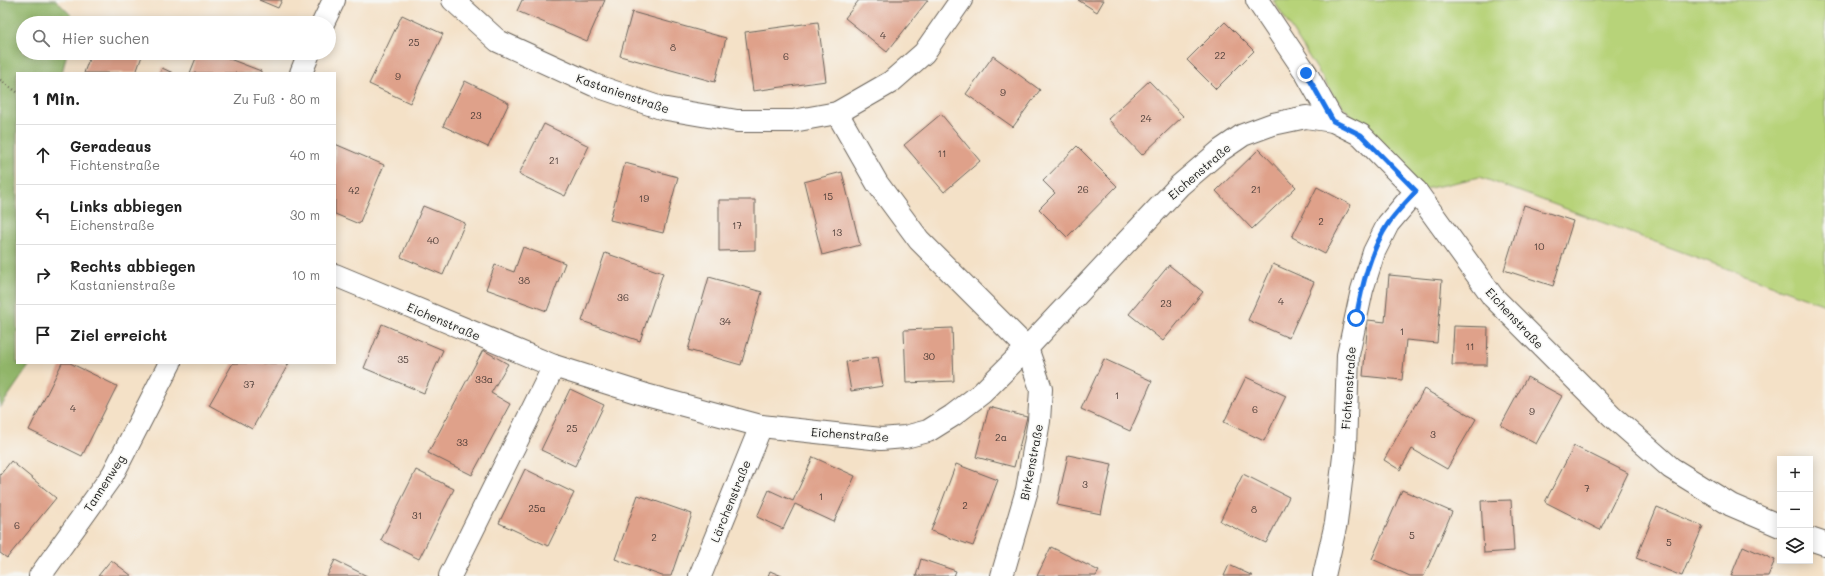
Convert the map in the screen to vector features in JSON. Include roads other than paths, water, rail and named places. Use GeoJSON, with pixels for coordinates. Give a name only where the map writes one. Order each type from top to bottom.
{"type":"FeatureCollection","features":[{"type":"Feature","properties":{"kind":"street"},"geometry":{"type":"LineString","coordinates":[[326,16],[334,0]]}},
{"type":"Feature","properties":{"kind":"street","name":"Kastanienstraße"},"geometry":{"type":"LineString","coordinates":[[453,0],[498,41],[594,85],[661,108],[738,121],[793,121],[837,113],[891,82],[924,53],[950,18],[961,0]]}},
{"type":"Feature","properties":{"kind":"street"},"geometry":{"type":"LineString","coordinates":[[1257,0],[1306,73],[1333,121]]}},
{"type":"Feature","properties":{"kind":"street"},"geometry":{"type":"LineString","coordinates":[[301,72],[306,60]]}},
{"type":"Feature","properties":{"kind":"street"},"geometry":{"type":"LineString","coordinates":[[837,113],[877,183],[919,240],[1027,348]]}},
{"type":"Feature","properties":{"kind":"street","name":"Eichenstraße"},"geometry":{"type":"LineString","coordinates":[[336,275],[554,366],[646,395],[761,426],[881,439],[906,437],[928,431],[952,416],[982,393],[1027,348],[1179,186],[1221,150],[1243,135],[1273,124],[1306,118],[1333,121],[1361,135],[1416,191],[1493,297],[1612,416],[1671,468],[1731,505],[1777,525]]}},
{"type":"Feature","properties":{"kind":"street","name":"Fichtenstraße"},"geometry":{"type":"LineString","coordinates":[[1324,576],[1336,523],[1345,448],[1348,355],[1362,290],[1374,252],[1388,224],[1416,191]]}},
{"type":"Feature","properties":{"kind":"street","name":"Birkenstraße"},"geometry":{"type":"LineString","coordinates":[[1002,576],[1027,490],[1039,421],[1042,389],[1027,348]]}},
{"type":"Feature","properties":{"kind":"street","name":"Tannenweg"},"geometry":{"type":"LineString","coordinates":[[40,576],[113,474],[169,364]]}},
{"type":"Feature","properties":{"kind":"street"},"geometry":{"type":"LineString","coordinates":[[450,576],[554,366]]}},
{"type":"Feature","properties":{"kind":"street","name":"Lärchenstraße"},"geometry":{"type":"LineString","coordinates":[[700,576],[761,426]]}},
{"type":"Feature","properties":{"kind":"street"},"geometry":{"type":"LineString","coordinates":[[1813,540],[1825,544]]}}]}
